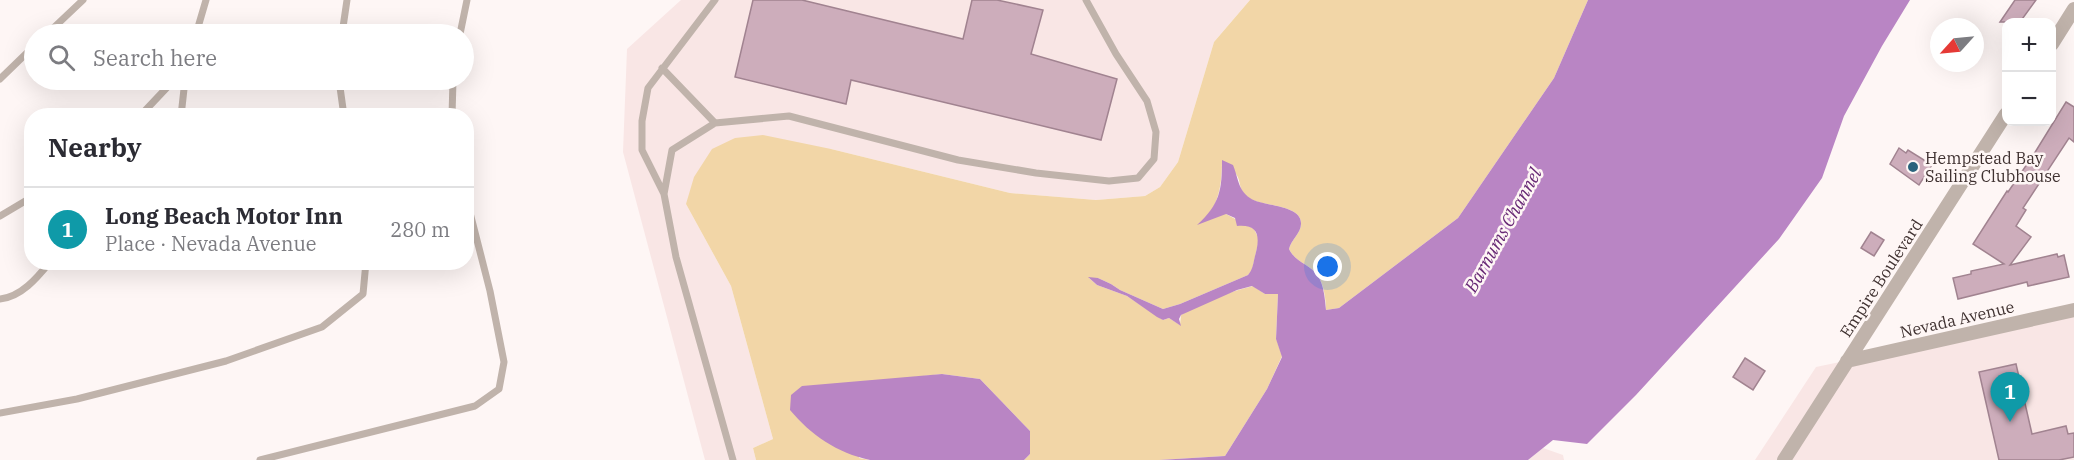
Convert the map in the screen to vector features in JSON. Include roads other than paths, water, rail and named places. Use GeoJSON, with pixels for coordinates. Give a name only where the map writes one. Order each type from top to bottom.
{"type":"FeatureCollection","features":[{"type":"Feature","properties":{"kind":"street"},"geometry":{"type":"LineString","coordinates":[[2056,38],[2074,9]]}},
{"type":"Feature","properties":{"kind":"street","name":"Empire Boulevard"},"geometry":{"type":"LineString","coordinates":[[1784,460],[2002,122]]}},
{"type":"Feature","properties":{"kind":"street","name":"Nevada Avenue"},"geometry":{"type":"LineString","coordinates":[[1847,361],[2074,310]]}},
{"type":"Feature","properties":{"kind":"lane"},"geometry":{"type":"LineString","coordinates":[[57,24],[83,0]]}},
{"type":"Feature","properties":{"kind":"lane"},"geometry":{"type":"LineString","coordinates":[[199,24],[206,0]]}},
{"type":"Feature","properties":{"kind":"lane"},"geometry":{"type":"LineString","coordinates":[[343,24],[347,0]]}},
{"type":"Feature","properties":{"kind":"lane"},"geometry":{"type":"LineString","coordinates":[[462,24],[467,0]]}},
{"type":"Feature","properties":{"kind":"lane"},"geometry":{"type":"LineString","coordinates":[[715,0],[648,88],[642,121],[642,150],[664,194],[676,257],[733,460]]}},
{"type":"Feature","properties":{"kind":"lane"},"geometry":{"type":"LineString","coordinates":[[664,194],[672,150],[715,123],[789,116],[958,160],[1109,181],[1138,178],[1154,159],[1156,132],[1147,101],[1116,54],[1086,0]]}},
{"type":"Feature","properties":{"kind":"lane"},"geometry":{"type":"LineString","coordinates":[[0,79],[24,56]]}},
{"type":"Feature","properties":{"kind":"lane"},"geometry":{"type":"LineString","coordinates":[[662,69],[715,123]]}},
{"type":"Feature","properties":{"kind":"lane"},"geometry":{"type":"LineString","coordinates":[[148,108],[165,90]]}},
{"type":"Feature","properties":{"kind":"lane"},"geometry":{"type":"LineString","coordinates":[[182,108],[183,90]]}},
{"type":"Feature","properties":{"kind":"lane"},"geometry":{"type":"LineString","coordinates":[[341,90],[344,108]]}},
{"type":"Feature","properties":{"kind":"lane"},"geometry":{"type":"LineString","coordinates":[[452,108],[453,90]]}},
{"type":"Feature","properties":{"kind":"lane"},"geometry":{"type":"LineString","coordinates":[[0,216],[24,202]]}},
{"type":"Feature","properties":{"kind":"lane"},"geometry":{"type":"LineString","coordinates":[[260,460],[475,406],[499,389],[504,362],[490,291],[474,228]]}},
{"type":"Feature","properties":{"kind":"lane"},"geometry":{"type":"LineString","coordinates":[[0,299],[18,294],[44,270]]}},
{"type":"Feature","properties":{"kind":"lane"},"geometry":{"type":"LineString","coordinates":[[0,413],[77,399],[226,362],[322,327],[363,294],[365,270]]}},
{"type":"Feature","properties":{"kind":"water","name":"Barnums Channel"},"geometry":{"type":"Polygon","coordinates":[[[1588,0],[1910,0],[1844,116],[1822,178],[1779,239],[1636,395],[1587,444],[1553,440],[1528,460],[1159,460],[1225,456],[1267,389],[1282,357],[1276,339],[1278,294],[1265,294],[1252,286],[1237,290],[1181,315],[1179,319],[1181,326],[1169,318],[1163,320],[1157,317],[1127,296],[1097,285],[1088,277],[1098,278],[1163,309],[1248,275],[1253,266],[1258,243],[1254,230],[1250,227],[1237,226],[1235,218],[1226,214],[1197,225],[1211,210],[1218,196],[1222,160],[1233,165],[1241,187],[1250,198],[1288,209],[1300,218],[1301,227],[1289,249],[1318,276],[1323,288],[1326,310],[1339,308],[1458,218],[1554,78],[1588,0]]]}},
{"type":"Feature","properties":{"kind":"water"},"geometry":{"type":"Polygon","coordinates":[[[942,374],[980,379],[1030,431],[1030,454],[1024,460],[870,460],[847,453],[826,442],[790,410],[791,395],[802,386],[942,374]]]}},
{"type":"Feature","properties":{"kind":"place","name":"Hempstead Bay Sailing Clubhouse"},"geometry":{"type":"Point","coordinates":[1913,167]}},
{"type":"Feature","properties":{"kind":"place","name":"Long Beach Motor Inn"},"geometry":{"type":"Point","coordinates":[2010,422]}}]}
